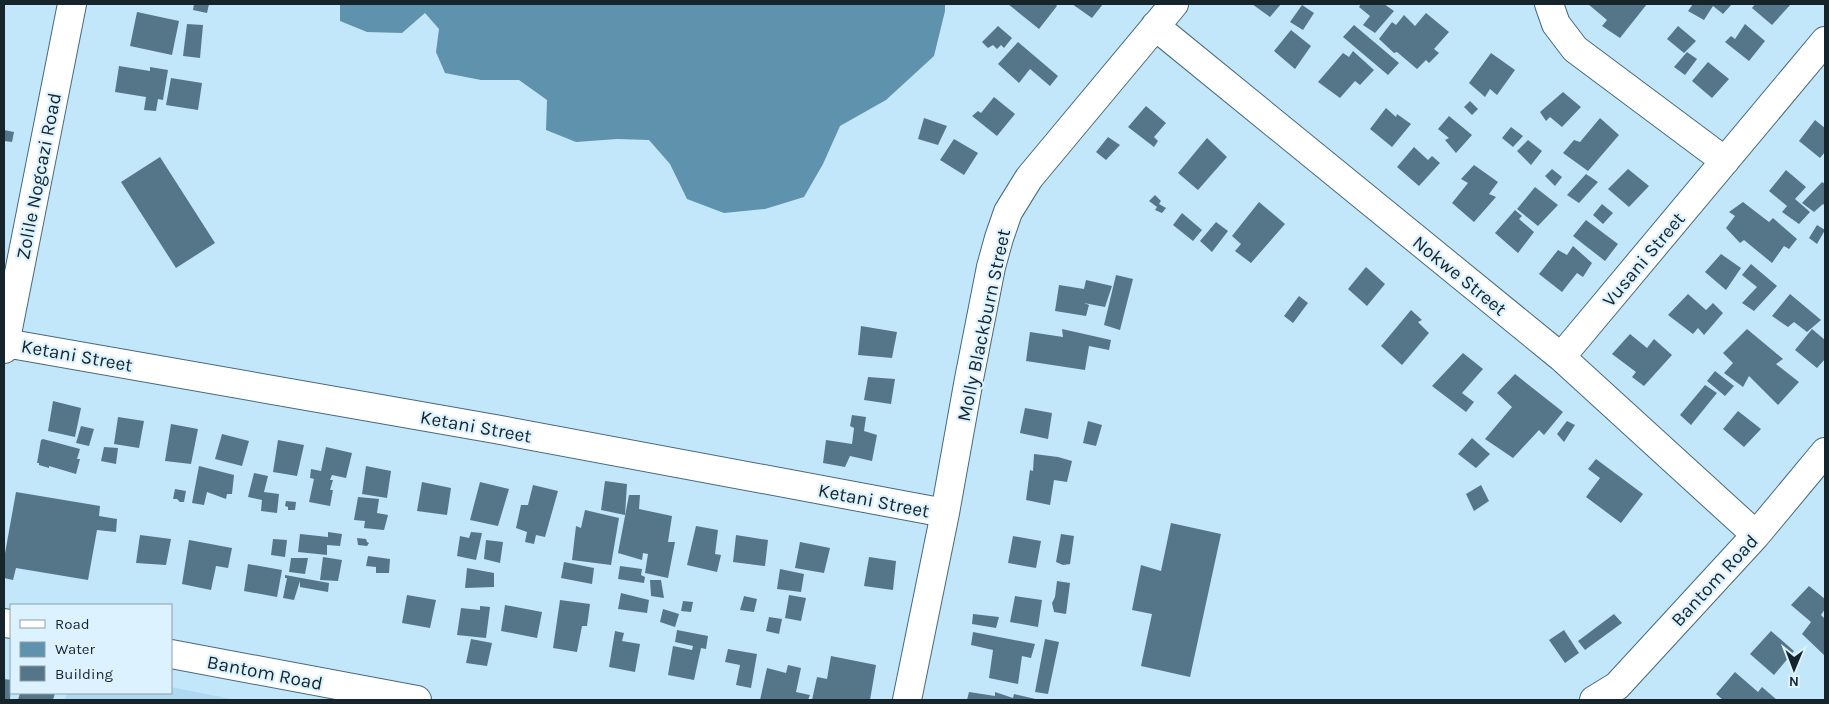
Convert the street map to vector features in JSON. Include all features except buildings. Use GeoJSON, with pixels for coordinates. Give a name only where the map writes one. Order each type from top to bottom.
{"type":"FeatureCollection","features":[{"type":"Feature","properties":{"kind":"street","name":"Zolile Nogcazi Road"},"geometry":{"type":"LineString","coordinates":[[4,346],[72,4]]}},
{"type":"Feature","properties":{"kind":"street","name":"Molly Blackburn Street"},"geometry":{"type":"LineString","coordinates":[[908,700],[991,267],[1008,212],[1029,178],[1174,4]]}},
{"type":"Feature","properties":{"kind":"street"},"geometry":{"type":"LineString","coordinates":[[1549,4],[1556,24],[1575,49],[1725,161]]}},
{"type":"Feature","properties":{"kind":"street","name":"Nokwe Street"},"geometry":{"type":"LineString","coordinates":[[1155,26],[1561,357],[1756,535]]}},
{"type":"Feature","properties":{"kind":"street","name":"Vusani Street"},"geometry":{"type":"LineString","coordinates":[[1561,357],[1825,41]]}},
{"type":"Feature","properties":{"kind":"street","name":"Ketani Street"},"geometry":{"type":"LineString","coordinates":[[4,346],[495,429],[945,513]]}},
{"type":"Feature","properties":{"kind":"street","name":"Bantom Road"},"geometry":{"type":"LineString","coordinates":[[1594,700],[1617,686],[1756,535],[1825,452]]}},
{"type":"Feature","properties":{"kind":"street","name":"Bantom Road"},"geometry":{"type":"LineString","coordinates":[[172,654],[417,700]]}},
{"type":"Feature","properties":{"kind":"shaded area"},"geometry":{"type":"Polygon","coordinates":[[[172,687],[236,700],[65,700],[67,694],[172,694],[172,687]]]}},
{"type":"Feature","properties":{"kind":"water"},"geometry":{"type":"Polygon","coordinates":[[[340,4],[945,4],[945,11],[934,56],[886,100],[840,126],[823,164],[804,197],[765,209],[724,213],[687,199],[670,164],[649,140],[617,139],[576,142],[546,130],[547,100],[519,80],[481,80],[445,73],[436,52],[439,29],[425,13],[402,33],[367,32],[340,21],[340,4]]]}}]}
